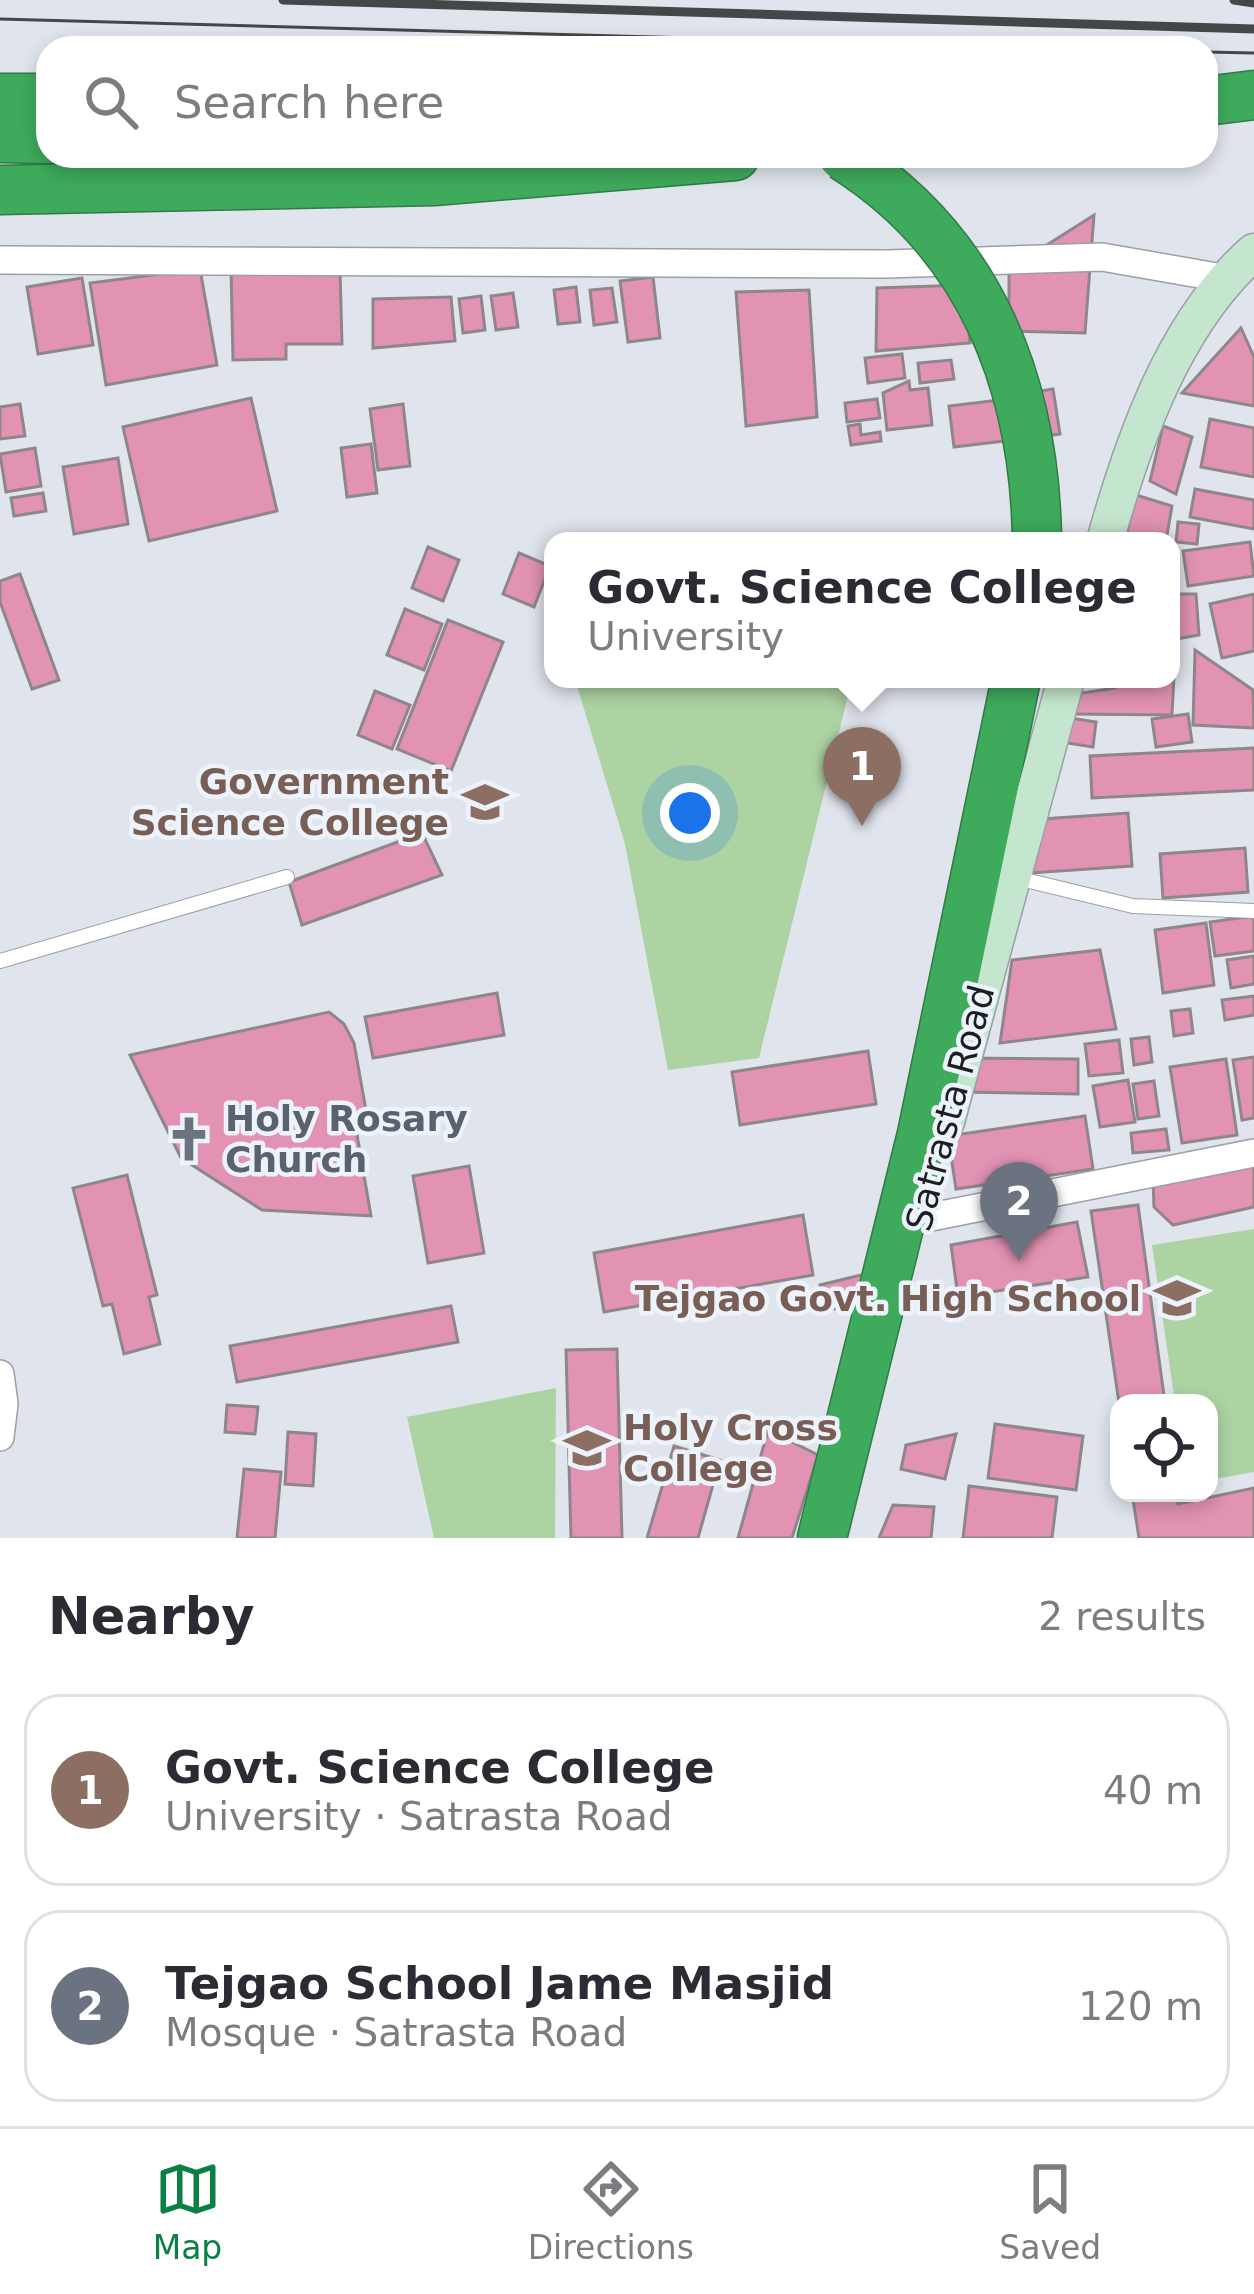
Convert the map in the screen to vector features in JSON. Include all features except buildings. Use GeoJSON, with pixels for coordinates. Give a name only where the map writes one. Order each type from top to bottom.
{"type":"FeatureCollection","features":[{"type":"Feature","properties":{"kind":"highway"},"geometry":{"type":"LineString","coordinates":[[1218,100],[1254,95]]}},
{"type":"Feature","properties":{"kind":"highway"},"geometry":{"type":"LineString","coordinates":[[0,98],[36,98]]}},
{"type":"Feature","properties":{"kind":"highway"},"geometry":{"type":"LineString","coordinates":[[0,138],[36,139]]}},
{"type":"Feature","properties":{"kind":"highway"},"geometry":{"type":"LineString","coordinates":[[0,190],[434,181],[582,168]]}},
{"type":"Feature","properties":{"kind":"highway"},"geometry":{"type":"LineString","coordinates":[[862,168],[965,274],[992,323],[1015,375],[1031,438],[1036,532]]}},
{"type":"Feature","properties":{"kind":"highway"},"geometry":{"type":"LineString","coordinates":[[822,1538],[922,1134],[1014,688]]}},
{"type":"Feature","properties":{"kind":"street"},"geometry":{"type":"LineString","coordinates":[[1108,532],[1163,382],[1228,279],[1254,252]]}},
{"type":"Feature","properties":{"kind":"street"},"geometry":{"type":"LineString","coordinates":[[0,260],[887,264],[1102,256],[1228,279]]}},
{"type":"Feature","properties":{"kind":"street","name":"Satrasta Road"},"geometry":{"type":"LineString","coordinates":[[838,1538],[1063,688]]}},
{"type":"Feature","properties":{"kind":"street"},"geometry":{"type":"LineString","coordinates":[[921,1219],[1254,1153]]}},
{"type":"Feature","properties":{"kind":"street"},"geometry":{"type":"LineString","coordinates":[[0,1374],[0,1437]]}},
{"type":"Feature","properties":{"kind":"lane"},"geometry":{"type":"LineString","coordinates":[[1010,877],[1133,905],[1254,910]]}},
{"type":"Feature","properties":{"kind":"lane"},"geometry":{"type":"LineString","coordinates":[[0,961],[287,878]]}},
{"type":"Feature","properties":{"kind":"green space"},"geometry":{"type":"Polygon","coordinates":[[[578,688],[850,688],[759,1058],[668,1070],[625,844],[578,688]]]}},
{"type":"Feature","properties":{"kind":"green space"},"geometry":{"type":"Polygon","coordinates":[[[1254,1229],[1254,1472],[1218,1478],[1218,1394],[1174,1394],[1152,1245],[1254,1229]]]}},
{"type":"Feature","properties":{"kind":"green space"},"geometry":{"type":"Polygon","coordinates":[[[556,1388],[555,1538],[434,1538],[407,1417],[556,1388]]]}},
{"type":"Feature","properties":{"kind":"tram line"},"geometry":{"type":"LineString","coordinates":[[0,19],[619,36]]}},
{"type":"Feature","properties":{"kind":"tram line"},"geometry":{"type":"LineString","coordinates":[[1218,52],[1254,53]]}},
{"type":"Feature","properties":{"kind":"railway"},"geometry":{"type":"LineString","coordinates":[[283,0],[1254,29]]}},
{"type":"Feature","properties":{"kind":"railway"},"geometry":{"type":"LineString","coordinates":[[1234,0],[1254,3]]}},
{"type":"Feature","properties":{"kind":"place","name":"Government Science College"},"geometry":{"type":"Point","coordinates":[485,802]}},
{"type":"Feature","properties":{"kind":"place","name":"Govt. Science College"},"geometry":{"type":"Point","coordinates":[862,826]}},
{"type":"Feature","properties":{"kind":"place","name":"Holy Rosary Church"},"geometry":{"type":"Point","coordinates":[189,1139]}},
{"type":"Feature","properties":{"kind":"place","name":"Tejgao School Jame Masjid"},"geometry":{"type":"Point","coordinates":[1019,1261]}},
{"type":"Feature","properties":{"kind":"place","name":"Tejgao Govt. High School"},"geometry":{"type":"Point","coordinates":[1177,1298]}},
{"type":"Feature","properties":{"kind":"place","name":"Holy Cross College"},"geometry":{"type":"Point","coordinates":[587,1448]}}]}
